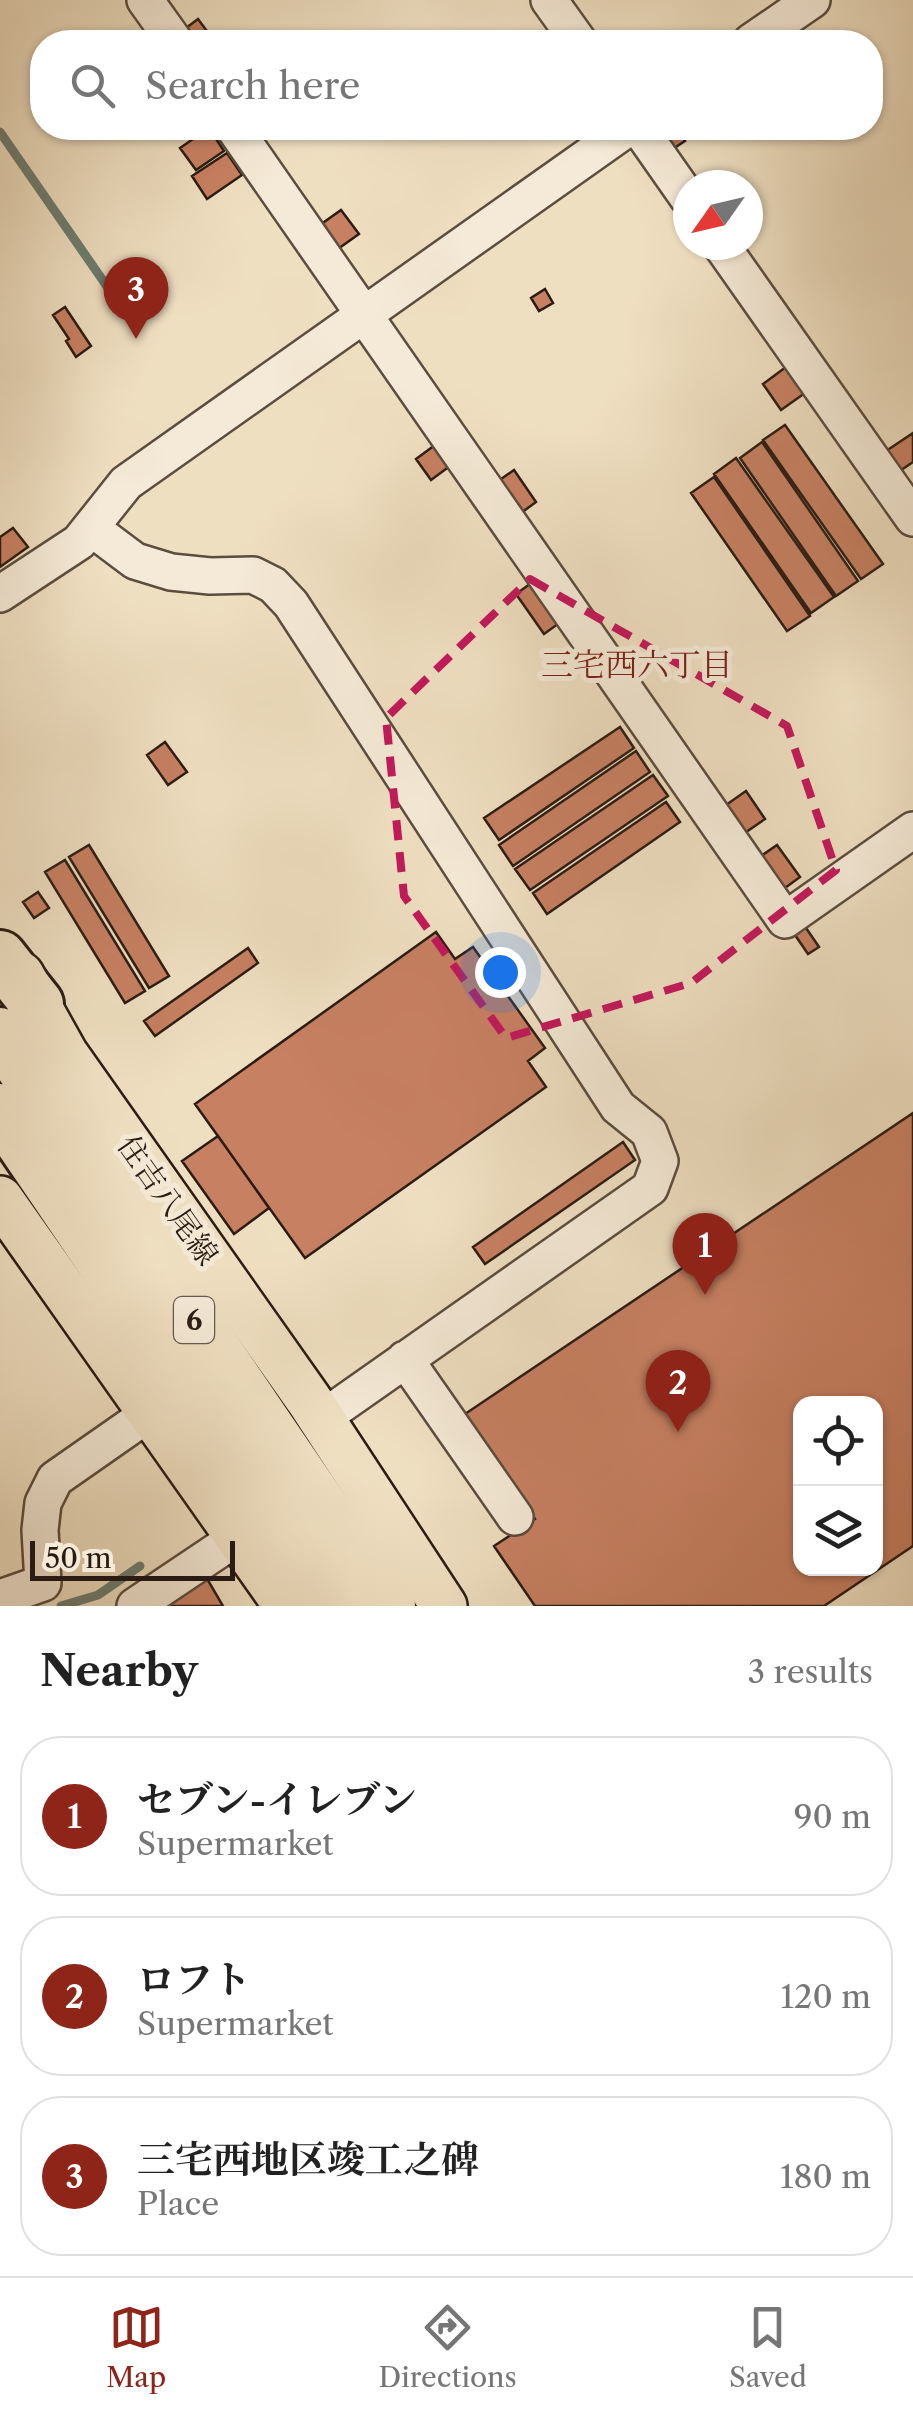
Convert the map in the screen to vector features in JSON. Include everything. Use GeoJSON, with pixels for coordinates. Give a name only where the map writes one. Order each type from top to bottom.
{"type":"FeatureCollection","features":[{"type":"Feature","properties":{"kind":"highway"},"geometry":{"type":"LineString","coordinates":[[0,956],[19,1019]]}},
{"type":"Feature","properties":{"kind":"highway","name":"6"},"geometry":{"type":"LineString","coordinates":[[19,1019],[388,1606]]}},
{"type":"Feature","properties":{"kind":"highway","name":"6"},"geometry":{"type":"LineString","coordinates":[[0,1110],[336,1606]]}},
{"type":"Feature","properties":{"kind":"main road","name":"住吉八尾線"},"geometry":{"type":"LineString","coordinates":[[0,938],[19,1019],[65,1054],[320,1419],[444,1606]]}},
{"type":"Feature","properties":{"kind":"main road"},"geometry":{"type":"LineString","coordinates":[[0,1199],[287,1606]]}},
{"type":"Feature","properties":{"kind":"street"},"geometry":{"type":"LineString","coordinates":[[145,0],[166,30]]}},
{"type":"Feature","properties":{"kind":"street"},"geometry":{"type":"LineString","coordinates":[[549,0],[570,30]]}},
{"type":"Feature","properties":{"kind":"street"},"geometry":{"type":"LineString","coordinates":[[768,30],[812,0]]}},
{"type":"Feature","properties":{"kind":"street"},"geometry":{"type":"LineString","coordinates":[[242,140],[785,920],[913,830]]}},
{"type":"Feature","properties":{"kind":"street"},"geometry":{"type":"LineString","coordinates":[[0,594],[80,542],[126,483],[611,140]]}},
{"type":"Feature","properties":{"kind":"street"},"geometry":{"type":"LineString","coordinates":[[647,140],[673,177]]}},
{"type":"Feature","properties":{"kind":"street"},"geometry":{"type":"LineString","coordinates":[[732,260],[913,518]]}},
{"type":"Feature","properties":{"kind":"street"},"geometry":{"type":"LineString","coordinates":[[90,528],[135,560],[171,572],[253,576],[272,584],[292,604],[618,1107],[649,1132],[660,1161],[650,1188],[320,1419]]}},
{"type":"Feature","properties":{"kind":"street"},"geometry":{"type":"LineString","coordinates":[[405,1359],[515,1516]]}},
{"type":"Feature","properties":{"kind":"street"},"geometry":{"type":"LineString","coordinates":[[0,1598],[44,1596],[40,1530],[43,1503],[55,1479],[151,1412]]}},
{"type":"Feature","properties":{"kind":"street"},"geometry":{"type":"LineString","coordinates":[[135,1606],[238,1537]]}},
{"type":"Feature","properties":{"kind":"highlighted area"},"geometry":{"type":"Polygon","coordinates":[[[530,579],[787,726],[836,870],[691,983],[506,1038],[404,896],[386,718],[530,579]]]}},
{"type":"Feature","properties":{"kind":"building"},"geometry":{"type":"Polygon","coordinates":[[[198,19],[206,30],[183,30],[198,19]]]}},
{"type":"Feature","properties":{"kind":"building"},"geometry":{"type":"Polygon","coordinates":[[[192,140],[217,140],[224,151],[196,170],[180,148],[192,140]]]}},
{"type":"Feature","properties":{"kind":"building"},"geometry":{"type":"Polygon","coordinates":[[[660,140],[685,141],[665,154],[660,140]]]}},
{"type":"Feature","properties":{"kind":"building"},"geometry":{"type":"Polygon","coordinates":[[[227,153],[242,175],[207,199],[192,176],[227,153]]]}},
{"type":"Feature","properties":{"kind":"building"},"geometry":{"type":"Polygon","coordinates":[[[341,210],[359,234],[328,256],[310,232],[341,210]]]}},
{"type":"Feature","properties":{"kind":"building"},"geometry":{"type":"Polygon","coordinates":[[[545,289],[553,303],[539,311],[531,298],[545,289]]]}},
{"type":"Feature","properties":{"kind":"building"},"geometry":{"type":"Polygon","coordinates":[[[65,307],[91,346],[76,357],[53,315],[65,307]]]}},
{"type":"Feature","properties":{"kind":"building"},"geometry":{"type":"Polygon","coordinates":[[[786,367],[805,393],[781,410],[763,384],[786,367]]]}},
{"type":"Feature","properties":{"kind":"building"},"geometry":{"type":"Polygon","coordinates":[[[785,425],[883,564],[861,579],[763,440],[785,425]]]}},
{"type":"Feature","properties":{"kind":"building"},"geometry":{"type":"Polygon","coordinates":[[[913,433],[913,462],[888,479],[874,459],[913,433]]]}},
{"type":"Feature","properties":{"kind":"building"},"geometry":{"type":"Polygon","coordinates":[[[762,442],[858,581],[836,596],[740,458],[762,442]]]}},
{"type":"Feature","properties":{"kind":"building"},"geometry":{"type":"Polygon","coordinates":[[[435,445],[450,466],[431,480],[416,459],[435,445]]]}},
{"type":"Feature","properties":{"kind":"building"},"geometry":{"type":"Polygon","coordinates":[[[736,458],[834,597],[811,613],[714,474],[736,458]]]}},
{"type":"Feature","properties":{"kind":"building"},"geometry":{"type":"Polygon","coordinates":[[[514,470],[536,502],[513,519],[491,486],[514,470]]]}},
{"type":"Feature","properties":{"kind":"building"},"geometry":{"type":"Polygon","coordinates":[[[714,477],[810,616],[787,631],[691,493],[714,477]]]}},
{"type":"Feature","properties":{"kind":"building"},"geometry":{"type":"Polygon","coordinates":[[[13,528],[28,547],[0,567],[0,537],[13,528]]]}},
{"type":"Feature","properties":{"kind":"building"},"geometry":{"type":"Polygon","coordinates":[[[534,581],[562,621],[544,634],[516,594],[534,581]]]}},
{"type":"Feature","properties":{"kind":"building"},"geometry":{"type":"Polygon","coordinates":[[[620,727],[634,748],[499,840],[484,818],[620,727]]]}},
{"type":"Feature","properties":{"kind":"building"},"geometry":{"type":"Polygon","coordinates":[[[165,742],[187,772],[168,785],[147,755],[165,742]]]}},
{"type":"Feature","properties":{"kind":"building"},"geometry":{"type":"Polygon","coordinates":[[[636,751],[650,772],[513,866],[499,845],[636,751]]]}},
{"type":"Feature","properties":{"kind":"building"},"geometry":{"type":"Polygon","coordinates":[[[653,775],[668,796],[530,890],[515,869],[653,775]]]}},
{"type":"Feature","properties":{"kind":"building"},"geometry":{"type":"Polygon","coordinates":[[[746,791],[765,819],[736,839],[716,812],[746,791]]]}},
{"type":"Feature","properties":{"kind":"building"},"geometry":{"type":"Polygon","coordinates":[[[666,802],[680,822],[547,914],[533,893],[666,802]]]}},
{"type":"Feature","properties":{"kind":"building"},"geometry":{"type":"Polygon","coordinates":[[[89,845],[169,976],[149,988],[69,857],[89,845]]]}},
{"type":"Feature","properties":{"kind":"building"},"geometry":{"type":"Polygon","coordinates":[[[777,845],[800,877],[774,896],[751,863],[777,845]]]}},
{"type":"Feature","properties":{"kind":"building"},"geometry":{"type":"Polygon","coordinates":[[[65,860],[145,991],[125,1003],[45,872],[65,860]]]}},
{"type":"Feature","properties":{"kind":"building"},"geometry":{"type":"Polygon","coordinates":[[[38,892],[49,908],[34,918],[23,902],[38,892]]]}},
{"type":"Feature","properties":{"kind":"building"},"geometry":{"type":"Polygon","coordinates":[[[804,925],[819,947],[808,954],[793,932],[804,925]]]}},
{"type":"Feature","properties":{"kind":"building"},"geometry":{"type":"Polygon","coordinates":[[[436,932],[455,959],[473,947],[545,1048],[528,1061],[546,1087],[305,1258],[195,1104],[436,932]]]}},
{"type":"Feature","properties":{"kind":"building"},"geometry":{"type":"Polygon","coordinates":[[[248,948],[258,963],[155,1036],[144,1021],[248,948]]]}},
{"type":"Feature","properties":{"kind":"building"},"geometry":{"type":"Polygon","coordinates":[[[913,1113],[913,1546],[883,1566],[883,1396],[793,1396],[793,1576],[868,1576],[824,1606],[535,1606],[494,1546],[535,1519],[465,1414],[913,1113]]]}},
{"type":"Feature","properties":{"kind":"building"},"geometry":{"type":"Polygon","coordinates":[[[218,1136],[269,1208],[234,1234],[182,1161],[218,1136]]]}},
{"type":"Feature","properties":{"kind":"building"},"geometry":{"type":"Polygon","coordinates":[[[623,1142],[635,1160],[485,1264],[473,1247],[623,1142]]]}},
{"type":"Feature","properties":{"kind":"building"},"geometry":{"type":"Polygon","coordinates":[[[206,1577],[223,1606],[156,1606],[206,1577]]]}},
{"type":"Feature","properties":{"kind":"waterway"},"geometry":{"type":"LineString","coordinates":[[0,132],[131,321]]}},
{"type":"Feature","properties":{"kind":"waterway"},"geometry":{"type":"LineString","coordinates":[[61,1606],[98,1595],[140,1566]]}},
{"type":"Feature","properties":{"kind":"place","name":"三宅西地区竣工之碑"},"geometry":{"type":"Point","coordinates":[136,339]}},
{"type":"Feature","properties":{"kind":"place","name":"セブン-イレブン"},"geometry":{"type":"Point","coordinates":[705,1295]}},
{"type":"Feature","properties":{"kind":"place","name":"ロフト"},"geometry":{"type":"Point","coordinates":[678,1432]}},
{"type":"Feature","properties":{"kind":"district","name":"三宅西六丁目"},"geometry":{"type":"Point","coordinates":[637,664]}}]}
